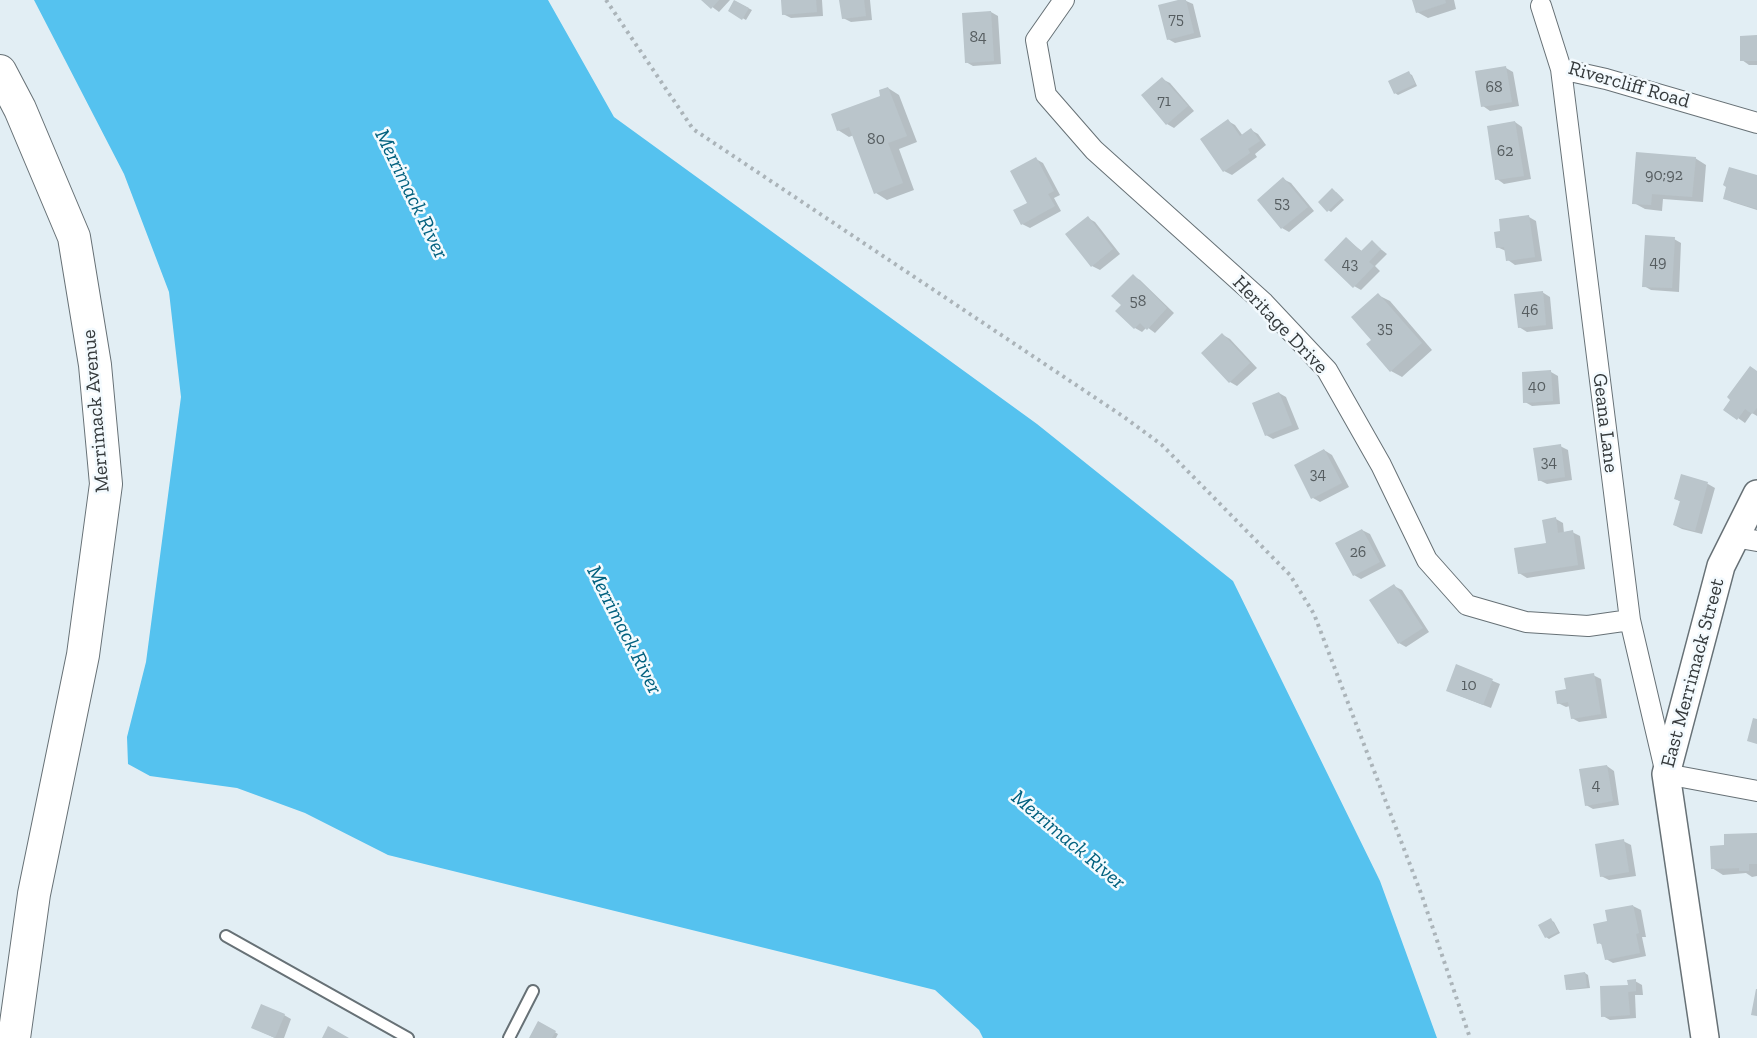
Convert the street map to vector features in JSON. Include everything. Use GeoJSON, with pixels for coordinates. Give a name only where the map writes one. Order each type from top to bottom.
{"type":"FeatureCollection","features":[{"type":"Feature","properties":{"kind":"main road","name":"Merrimack Avenue"},"geometry":{"type":"LineString","coordinates":[[0,71],[20,109],[74,237],[95,365],[106,484],[83,655],[34,894],[14,1038]]}},
{"type":"Feature","properties":{"kind":"street","name":"Heritage Drive"},"geometry":{"type":"LineString","coordinates":[[1064,0],[1036,40],[1046,95],[1094,150],[1264,303],[1327,370],[1381,465],[1427,560],[1467,605],[1526,622],[1588,626],[1630,620]]}},
{"type":"Feature","properties":{"kind":"street","name":"Rivercliff Road"},"geometry":{"type":"LineString","coordinates":[[1541,6],[1561,69],[1606,79],[1757,123]]}},
{"type":"Feature","properties":{"kind":"street","name":"Geana Lane"},"geometry":{"type":"LineString","coordinates":[[1561,69],[1630,620],[1666,774]]}},
{"type":"Feature","properties":{"kind":"street","name":"East Merrimack Street"},"geometry":{"type":"LineString","coordinates":[[1705,1038],[1666,774],[1721,566],[1746,539],[1757,494]]}},
{"type":"Feature","properties":{"kind":"street"},"geometry":{"type":"LineString","coordinates":[[1666,774],[1757,791]]}},
{"type":"Feature","properties":{"kind":"lane"},"geometry":{"type":"LineString","coordinates":[[226,936],[408,1038]]}},
{"type":"Feature","properties":{"kind":"lane"},"geometry":{"type":"LineString","coordinates":[[509,1038],[533,991]]}},
{"type":"Feature","properties":{"kind":"path"},"geometry":{"type":"LineString","coordinates":[[606,0],[693,129],[1162,445],[1290,575],[1314,614],[1422,896],[1470,1038]]}},
{"type":"Feature","properties":{"kind":"water","name":"Merrimack River"},"geometry":{"type":"Polygon","coordinates":[[[34,0],[548,0],[614,117],[1037,424],[1233,581],[1380,881],[1437,1038],[983,1038],[979,1030],[935,990],[388,855],[305,813],[237,788],[150,776],[128,764],[127,737],[146,662],[181,397],[169,292],[124,174],[34,0]]]}},
{"type":"Feature","properties":{"kind":"building"},"geometry":{"type":"Polygon","coordinates":[[[701,0],[719,0],[711,9],[701,0]]]}},
{"type":"Feature","properties":{"kind":"building"},"geometry":{"type":"Polygon","coordinates":[[[734,0],[749,8],[742,20],[728,11],[734,0]]]}},
{"type":"Feature","properties":{"kind":"building"},"geometry":{"type":"Polygon","coordinates":[[[781,0],[816,0],[817,12],[782,15],[781,0]]]}},
{"type":"Feature","properties":{"kind":"building"},"geometry":{"type":"Polygon","coordinates":[[[839,0],[864,0],[866,16],[842,19],[839,0]]]}},
{"type":"Feature","properties":{"kind":"building"},"geometry":{"type":"Polygon","coordinates":[[[1186,0],[1194,33],[1167,40],[1158,5],[1186,0]]]}},
{"type":"Feature","properties":{"kind":"building"},"geometry":{"type":"Polygon","coordinates":[[[1412,0],[1445,0],[1446,3],[1416,13],[1412,0]]]}},
{"type":"Feature","properties":{"kind":"building"},"geometry":{"type":"Polygon","coordinates":[[[991,11],[994,61],[965,63],[962,13],[991,11]]]}},
{"type":"Feature","properties":{"kind":"building"},"geometry":{"type":"Polygon","coordinates":[[[1757,35],[1757,61],[1740,61],[1740,36],[1757,35]]]}},
{"type":"Feature","properties":{"kind":"building"},"geometry":{"type":"Polygon","coordinates":[[[1506,66],[1512,102],[1481,107],[1475,71],[1506,66]]]}},
{"type":"Feature","properties":{"kind":"building"},"geometry":{"type":"Polygon","coordinates":[[[1409,71],[1415,84],[1394,94],[1388,81],[1409,71]]]}},
{"type":"Feature","properties":{"kind":"building"},"geometry":{"type":"Polygon","coordinates":[[[1162,77],[1188,106],[1166,125],[1141,95],[1162,77]]]}},
{"type":"Feature","properties":{"kind":"building"},"geometry":{"type":"Polygon","coordinates":[[[888,87],[907,136],[888,143],[903,183],[874,194],[849,127],[837,131],[831,114],[880,96],[879,90],[888,87]]]}},
{"type":"Feature","properties":{"kind":"building"},"geometry":{"type":"Polygon","coordinates":[[[1228,119],[1240,136],[1251,128],[1260,141],[1248,149],[1250,153],[1223,172],[1200,139],[1228,119]]]}},
{"type":"Feature","properties":{"kind":"building"},"geometry":{"type":"Polygon","coordinates":[[[1515,121],[1524,176],[1495,180],[1487,126],[1515,121]]]}},
{"type":"Feature","properties":{"kind":"building"},"geometry":{"type":"Polygon","coordinates":[[[1636,152],[1696,157],[1692,197],[1652,194],[1651,205],[1632,204],[1636,152]]]}},
{"type":"Feature","properties":{"kind":"building"},"geometry":{"type":"Polygon","coordinates":[[[1036,157],[1054,191],[1048,194],[1055,206],[1021,225],[1013,210],[1027,203],[1010,171],[1036,157]]]}},
{"type":"Feature","properties":{"kind":"building"},"geometry":{"type":"Polygon","coordinates":[[[1729,167],[1757,175],[1757,209],[1723,199],[1726,187],[1723,185],[1729,167]]]}},
{"type":"Feature","properties":{"kind":"building"},"geometry":{"type":"Polygon","coordinates":[[[1283,177],[1308,207],[1281,229],[1257,200],[1283,177]]]}},
{"type":"Feature","properties":{"kind":"building"},"geometry":{"type":"Polygon","coordinates":[[[1332,188],[1342,198],[1327,212],[1318,202],[1332,188]]]}},
{"type":"Feature","properties":{"kind":"building"},"geometry":{"type":"Polygon","coordinates":[[[1529,215],[1535,257],[1506,261],[1504,247],[1496,248],[1494,232],[1500,231],[1499,219],[1529,215]]]}},
{"type":"Feature","properties":{"kind":"building"},"geometry":{"type":"Polygon","coordinates":[[[1088,216],[1113,249],[1091,267],[1065,234],[1088,216]]]}},
{"type":"Feature","properties":{"kind":"building"},"geometry":{"type":"Polygon","coordinates":[[[1645,235],[1675,237],[1672,288],[1642,287],[1645,235]]]}},
{"type":"Feature","properties":{"kind":"building"},"geometry":{"type":"Polygon","coordinates":[[[1346,237],[1361,251],[1372,240],[1381,249],[1369,262],[1374,266],[1353,288],[1324,260],[1346,237]]]}},
{"type":"Feature","properties":{"kind":"building"},"geometry":{"type":"Polygon","coordinates":[[[1133,274],[1167,308],[1147,330],[1140,323],[1134,329],[1115,311],[1121,305],[1111,296],[1133,274]]]}},
{"type":"Feature","properties":{"kind":"building"},"geometry":{"type":"Polygon","coordinates":[[[1543,291],[1546,325],[1518,328],[1514,294],[1543,291]]]}},
{"type":"Feature","properties":{"kind":"building"},"geometry":{"type":"Polygon","coordinates":[[[1378,293],[1422,343],[1390,372],[1366,344],[1371,340],[1351,317],[1378,293]]]}},
{"type":"Feature","properties":{"kind":"building"},"geometry":{"type":"Polygon","coordinates":[[[1222,333],[1250,363],[1229,383],[1201,353],[1222,333]]]}},
{"type":"Feature","properties":{"kind":"building"},"geometry":{"type":"Polygon","coordinates":[[[1750,366],[1757,371],[1757,408],[1752,414],[1745,409],[1737,420],[1723,410],[1730,400],[1727,397],[1750,366]]]}},
{"type":"Feature","properties":{"kind":"building"},"geometry":{"type":"Polygon","coordinates":[[[1551,370],[1553,401],[1523,403],[1522,372],[1551,370]]]}},
{"type":"Feature","properties":{"kind":"building"},"geometry":{"type":"Polygon","coordinates":[[[1279,392],[1292,425],[1265,436],[1252,403],[1279,392]]]}},
{"type":"Feature","properties":{"kind":"building"},"geometry":{"type":"Polygon","coordinates":[[[1561,444],[1565,477],[1538,481],[1533,448],[1561,444]]]}},
{"type":"Feature","properties":{"kind":"building"},"geometry":{"type":"Polygon","coordinates":[[[1324,449],[1342,483],[1311,499],[1294,465],[1324,449]]]}},
{"type":"Feature","properties":{"kind":"building"},"geometry":{"type":"Polygon","coordinates":[[[1681,474],[1708,482],[1695,531],[1673,525],[1680,501],[1674,499],[1681,474]]]}},
{"type":"Feature","properties":{"kind":"building"},"geometry":{"type":"Polygon","coordinates":[[[1556,517],[1558,533],[1573,530],[1578,565],[1518,574],[1514,548],[1546,543],[1542,520],[1556,517]]]}},
{"type":"Feature","properties":{"kind":"building"},"geometry":{"type":"Polygon","coordinates":[[[1362,529],[1380,562],[1353,576],[1335,543],[1362,529]]]}},
{"type":"Feature","properties":{"kind":"building"},"geometry":{"type":"Polygon","coordinates":[[[1394,584],[1423,628],[1398,644],[1369,600],[1394,584]]]}},
{"type":"Feature","properties":{"kind":"building"},"geometry":{"type":"Polygon","coordinates":[[[1456,664],[1493,679],[1483,705],[1446,691],[1456,664]]]}},
{"type":"Feature","properties":{"kind":"building"},"geometry":{"type":"Polygon","coordinates":[[[1594,673],[1601,714],[1571,719],[1568,702],[1557,704],[1555,691],[1566,689],[1564,678],[1594,673]]]}},
{"type":"Feature","properties":{"kind":"building"},"geometry":{"type":"Polygon","coordinates":[[[1753,718],[1757,719],[1757,744],[1747,741],[1753,718]]]}},
{"type":"Feature","properties":{"kind":"building"},"geometry":{"type":"Polygon","coordinates":[[[1607,765],[1613,801],[1585,806],[1579,769],[1607,765]]]}},
{"type":"Feature","properties":{"kind":"building"},"geometry":{"type":"Polygon","coordinates":[[[1757,833],[1757,864],[1749,864],[1749,871],[1739,871],[1739,868],[1711,869],[1710,846],[1724,845],[1724,834],[1757,833]]]}},
{"type":"Feature","properties":{"kind":"building"},"geometry":{"type":"Polygon","coordinates":[[[1624,839],[1629,872],[1600,877],[1595,844],[1624,839]]]}},
{"type":"Feature","properties":{"kind":"building"},"geometry":{"type":"Polygon","coordinates":[[[1633,905],[1639,933],[1636,934],[1640,953],[1605,960],[1601,943],[1597,944],[1593,924],[1607,921],[1605,910],[1633,905]]]}},
{"type":"Feature","properties":{"kind":"building"},"geometry":{"type":"Polygon","coordinates":[[[1551,918],[1558,932],[1545,938],[1538,925],[1551,918]]]}},
{"type":"Feature","properties":{"kind":"building"},"geometry":{"type":"Polygon","coordinates":[[[1585,972],[1587,987],[1566,990],[1564,975],[1585,972]]]}},
{"type":"Feature","properties":{"kind":"building"},"geometry":{"type":"Polygon","coordinates":[[[1636,979],[1636,991],[1628,992],[1630,1015],[1601,1017],[1600,986],[1628,985],[1627,980],[1636,979]]]}},
{"type":"Feature","properties":{"kind":"building"},"geometry":{"type":"Polygon","coordinates":[[[1757,989],[1757,1016],[1751,1015],[1757,989]]]}},
{"type":"Feature","properties":{"kind":"building"},"geometry":{"type":"Polygon","coordinates":[[[261,1004],[285,1014],[275,1038],[251,1028],[261,1004]]]}},
{"type":"Feature","properties":{"kind":"building"},"geometry":{"type":"Polygon","coordinates":[[[538,1021],[556,1031],[552,1038],[529,1038],[538,1021]]]}},
{"type":"Feature","properties":{"kind":"building"},"geometry":{"type":"Polygon","coordinates":[[[328,1026],[349,1038],[322,1038],[328,1026]]]}}]}
